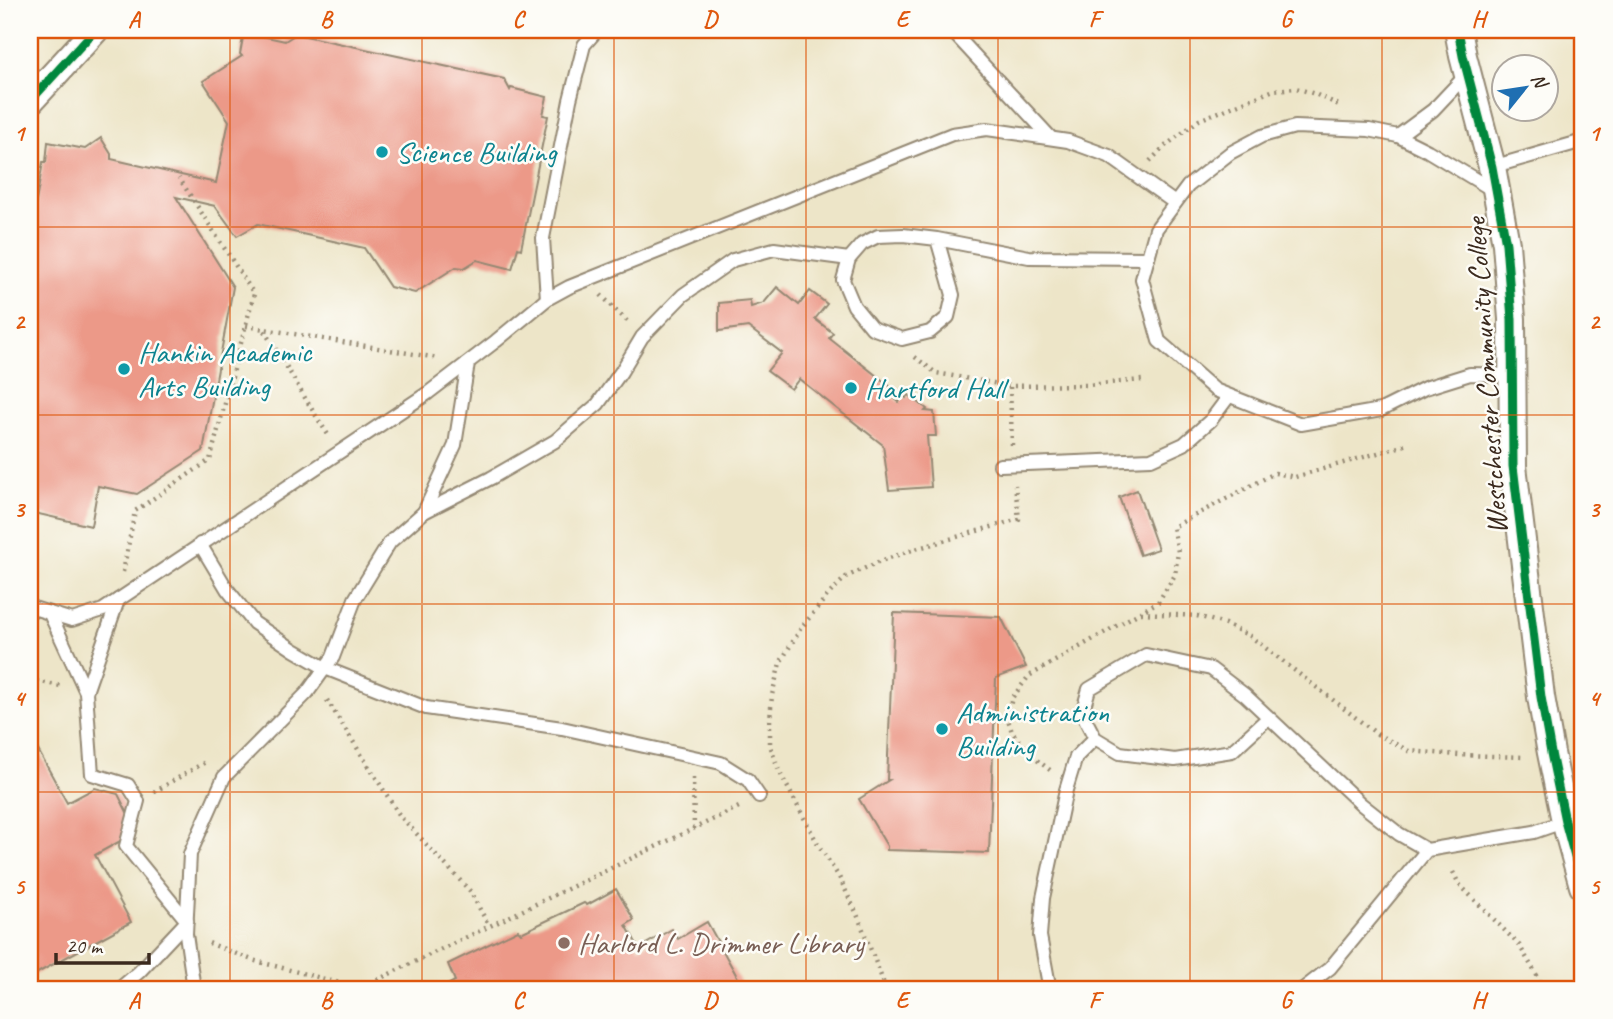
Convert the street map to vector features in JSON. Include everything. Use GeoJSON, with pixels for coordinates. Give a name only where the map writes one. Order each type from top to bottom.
{"type":"FeatureCollection","features":[{"type":"Feature","properties":{"kind":"street"},"geometry":{"type":"LineString","coordinates":[[30,102],[95,30]]}},
{"type":"Feature","properties":{"kind":"street","name":"Westchester Community College"},"geometry":{"type":"LineString","coordinates":[[1458,30],[1492,167],[1506,244],[1512,319],[1513,466],[1541,697],[1551,753],[1574,818],[1583,886]]}},
{"type":"Feature","properties":{"kind":"lane"},"geometry":{"type":"LineString","coordinates":[[547,299],[543,238],[583,46],[597,30]]}},
{"type":"Feature","properties":{"kind":"lane"},"geometry":{"type":"LineString","coordinates":[[951,30],[1051,138]]}},
{"type":"Feature","properties":{"kind":"lane"},"geometry":{"type":"LineString","coordinates":[[1398,136],[1433,110],[1467,74]]}},
{"type":"Feature","properties":{"kind":"lane"},"geometry":{"type":"LineString","coordinates":[[1496,192],[1398,136],[1370,130],[1295,127],[1262,136],[1230,153],[1188,186],[1156,229],[1142,279],[1159,341],[1216,390],[1301,424],[1381,410],[1425,388],[1470,374],[1513,374]]}},
{"type":"Feature","properties":{"kind":"lane"},"geometry":{"type":"LineString","coordinates":[[30,607],[72,620],[103,610],[428,393],[547,299],[569,287],[952,134],[988,129],[1068,141],[1109,156],[1175,203]]}},
{"type":"Feature","properties":{"kind":"lane"},"geometry":{"type":"LineString","coordinates":[[1492,167],[1583,141]]}},
{"type":"Feature","properties":{"kind":"lane"},"geometry":{"type":"LineString","coordinates":[[937,239],[953,295],[948,317],[930,332],[902,339],[872,328],[854,306],[843,280],[849,259],[862,244],[878,236],[903,235],[937,239],[1030,257],[1148,258]]}},
{"type":"Feature","properties":{"kind":"lane"},"geometry":{"type":"LineString","coordinates":[[194,989],[186,927],[190,854],[224,777],[307,693],[333,657],[355,599],[390,542],[424,512],[555,441],[598,404],[642,337],[683,295],[733,260],[774,249],[849,259]]}},
{"type":"Feature","properties":{"kind":"lane"},"geometry":{"type":"LineString","coordinates":[[424,512],[455,445],[468,363]]}},
{"type":"Feature","properties":{"kind":"lane"},"geometry":{"type":"LineString","coordinates":[[1006,465],[1150,459],[1184,444],[1211,421],[1229,396]]}},
{"type":"Feature","properties":{"kind":"lane"},"geometry":{"type":"LineString","coordinates":[[200,544],[227,589],[254,623],[325,668],[426,708],[562,728],[721,763],[748,780],[759,796]]}},
{"type":"Feature","properties":{"kind":"lane"},"geometry":{"type":"LineString","coordinates":[[86,692],[118,600]]}},
{"type":"Feature","properties":{"kind":"lane"},"geometry":{"type":"LineString","coordinates":[[50,614],[86,692],[92,774],[128,785],[138,802],[126,846],[186,927]]}},
{"type":"Feature","properties":{"kind":"lane"},"geometry":{"type":"LineString","coordinates":[[1269,718],[1232,751],[1175,760],[1120,753],[1096,738],[1082,713],[1089,689],[1146,655],[1211,669],[1245,695],[1361,804],[1399,834],[1427,850],[1534,832],[1574,818]]}},
{"type":"Feature","properties":{"kind":"lane"},"geometry":{"type":"LineString","coordinates":[[1052,989],[1040,936],[1043,898],[1066,790],[1076,757],[1096,738]]}},
{"type":"Feature","properties":{"kind":"lane"},"geometry":{"type":"LineString","coordinates":[[1303,989],[1330,968],[1427,850]]}},
{"type":"Feature","properties":{"kind":"lane"},"geometry":{"type":"LineString","coordinates":[[119,989],[186,927]]}},
{"type":"Feature","properties":{"kind":"path"},"geometry":{"type":"LineString","coordinates":[[118,600],[135,511],[209,460],[254,295],[179,178]]}},
{"type":"Feature","properties":{"kind":"path"},"geometry":{"type":"LineString","coordinates":[[587,280],[642,337]]}},
{"type":"Feature","properties":{"kind":"path"},"geometry":{"type":"LineString","coordinates":[[246,326],[468,363]]}},
{"type":"Feature","properties":{"kind":"path"},"geometry":{"type":"LineString","coordinates":[[263,330],[340,452]]}},
{"type":"Feature","properties":{"kind":"path"},"geometry":{"type":"LineString","coordinates":[[902,339],[917,360],[936,373],[1010,386],[1088,385],[1142,380]]}},
{"type":"Feature","properties":{"kind":"path"},"geometry":{"type":"LineString","coordinates":[[886,989],[851,902],[839,877],[818,846],[770,745],[772,695],[780,663],[800,628],[846,578],[912,550],[1020,519],[1006,465],[1010,386]]}},
{"type":"Feature","properties":{"kind":"path"},"geometry":{"type":"LineString","coordinates":[[1056,775],[1033,757],[1012,732],[1007,717],[1012,698],[1029,676],[1158,602],[1175,575],[1178,552],[1173,527],[1275,473],[1295,477],[1409,444]]}},
{"type":"Feature","properties":{"kind":"path"},"geometry":{"type":"LineString","coordinates":[[1138,613],[1197,616],[1225,624],[1250,636],[1377,734],[1409,751],[1533,757]]}},
{"type":"Feature","properties":{"kind":"path"},"geometry":{"type":"LineString","coordinates":[[316,681],[400,816],[470,891],[489,926]]}},
{"type":"Feature","properties":{"kind":"path"},"geometry":{"type":"LineString","coordinates":[[694,756],[694,829]]}},
{"type":"Feature","properties":{"kind":"path"},"geometry":{"type":"LineString","coordinates":[[186,927],[252,960],[359,989],[694,829],[785,781]]}},
{"type":"Feature","properties":{"kind":"path"},"geometry":{"type":"LineString","coordinates":[[1452,873],[1459,884],[1519,945],[1545,989]]}},
{"type":"Feature","properties":{"kind":"building"},"geometry":{"type":"Polygon","coordinates":[[[244,32],[285,41],[296,34],[504,79],[510,90],[511,88],[547,97],[543,115],[548,116],[521,249],[518,248],[512,269],[477,260],[464,268],[456,267],[415,293],[390,287],[364,248],[258,224],[237,236],[215,206],[176,197],[233,287],[203,451],[137,494],[98,486],[91,526],[30,512],[30,235],[48,142],[85,149],[101,138],[111,154],[111,159],[216,183],[229,121],[203,81],[242,56],[240,54],[244,32]]]}},
{"type":"Feature","properties":{"kind":"building","name":"Hartford Hall"},"geometry":{"type":"Polygon","coordinates":[[[777,287],[799,305],[810,291],[827,304],[815,319],[833,333],[829,338],[892,388],[888,393],[899,402],[909,395],[927,409],[925,411],[934,412],[936,436],[927,436],[931,487],[889,490],[883,445],[799,379],[791,389],[767,371],[782,353],[748,327],[719,331],[719,303],[750,300],[751,307],[764,303],[777,287]]]}},
{"type":"Feature","properties":{"kind":"building"},"geometry":{"type":"Polygon","coordinates":[[[1137,490],[1158,549],[1140,555],[1119,497],[1137,490]]]}},
{"type":"Feature","properties":{"kind":"building","name":"Administration Building"},"geometry":{"type":"Polygon","coordinates":[[[894,613],[1001,617],[1026,667],[996,678],[989,853],[887,850],[859,799],[889,780],[894,613]]]}},
{"type":"Feature","properties":{"kind":"building"},"geometry":{"type":"Polygon","coordinates":[[[32,739],[67,803],[95,788],[118,794],[129,816],[124,839],[95,855],[131,922],[30,977],[30,740],[32,739]]]}},
{"type":"Feature","properties":{"kind":"building","name":"Harlord L. Drimmer Library"},"geometry":{"type":"Polygon","coordinates":[[[616,889],[634,920],[626,925],[639,948],[672,929],[678,939],[707,922],[744,989],[440,989],[455,981],[448,964],[518,930],[521,933],[584,903],[587,905],[616,889]]]}},
{"type":"Feature","properties":{"kind":"cycle path"},"geometry":{"type":"LineString","coordinates":[[30,101],[95,30]]}},
{"type":"Feature","properties":{"kind":"cycle path"},"geometry":{"type":"LineString","coordinates":[[1458,30],[1492,167],[1506,244],[1512,319],[1513,466],[1541,697],[1565,821],[1583,886]]}},
{"type":"Feature","properties":{"kind":"place","name":"Science Building"},"geometry":{"type":"Point","coordinates":[382,152]}},
{"type":"Feature","properties":{"kind":"place","name":"Hankin Academic Arts Building"},"geometry":{"type":"Point","coordinates":[124,369]}},
{"type":"Feature","properties":{"kind":"place","name":"Hartford Hall"},"geometry":{"type":"Point","coordinates":[851,388]}},
{"type":"Feature","properties":{"kind":"place","name":"Administration Building"},"geometry":{"type":"Point","coordinates":[942,729]}},
{"type":"Feature","properties":{"kind":"place","name":"Harlord L. Drimmer Library"},"geometry":{"type":"Point","coordinates":[564,943]}}]}
